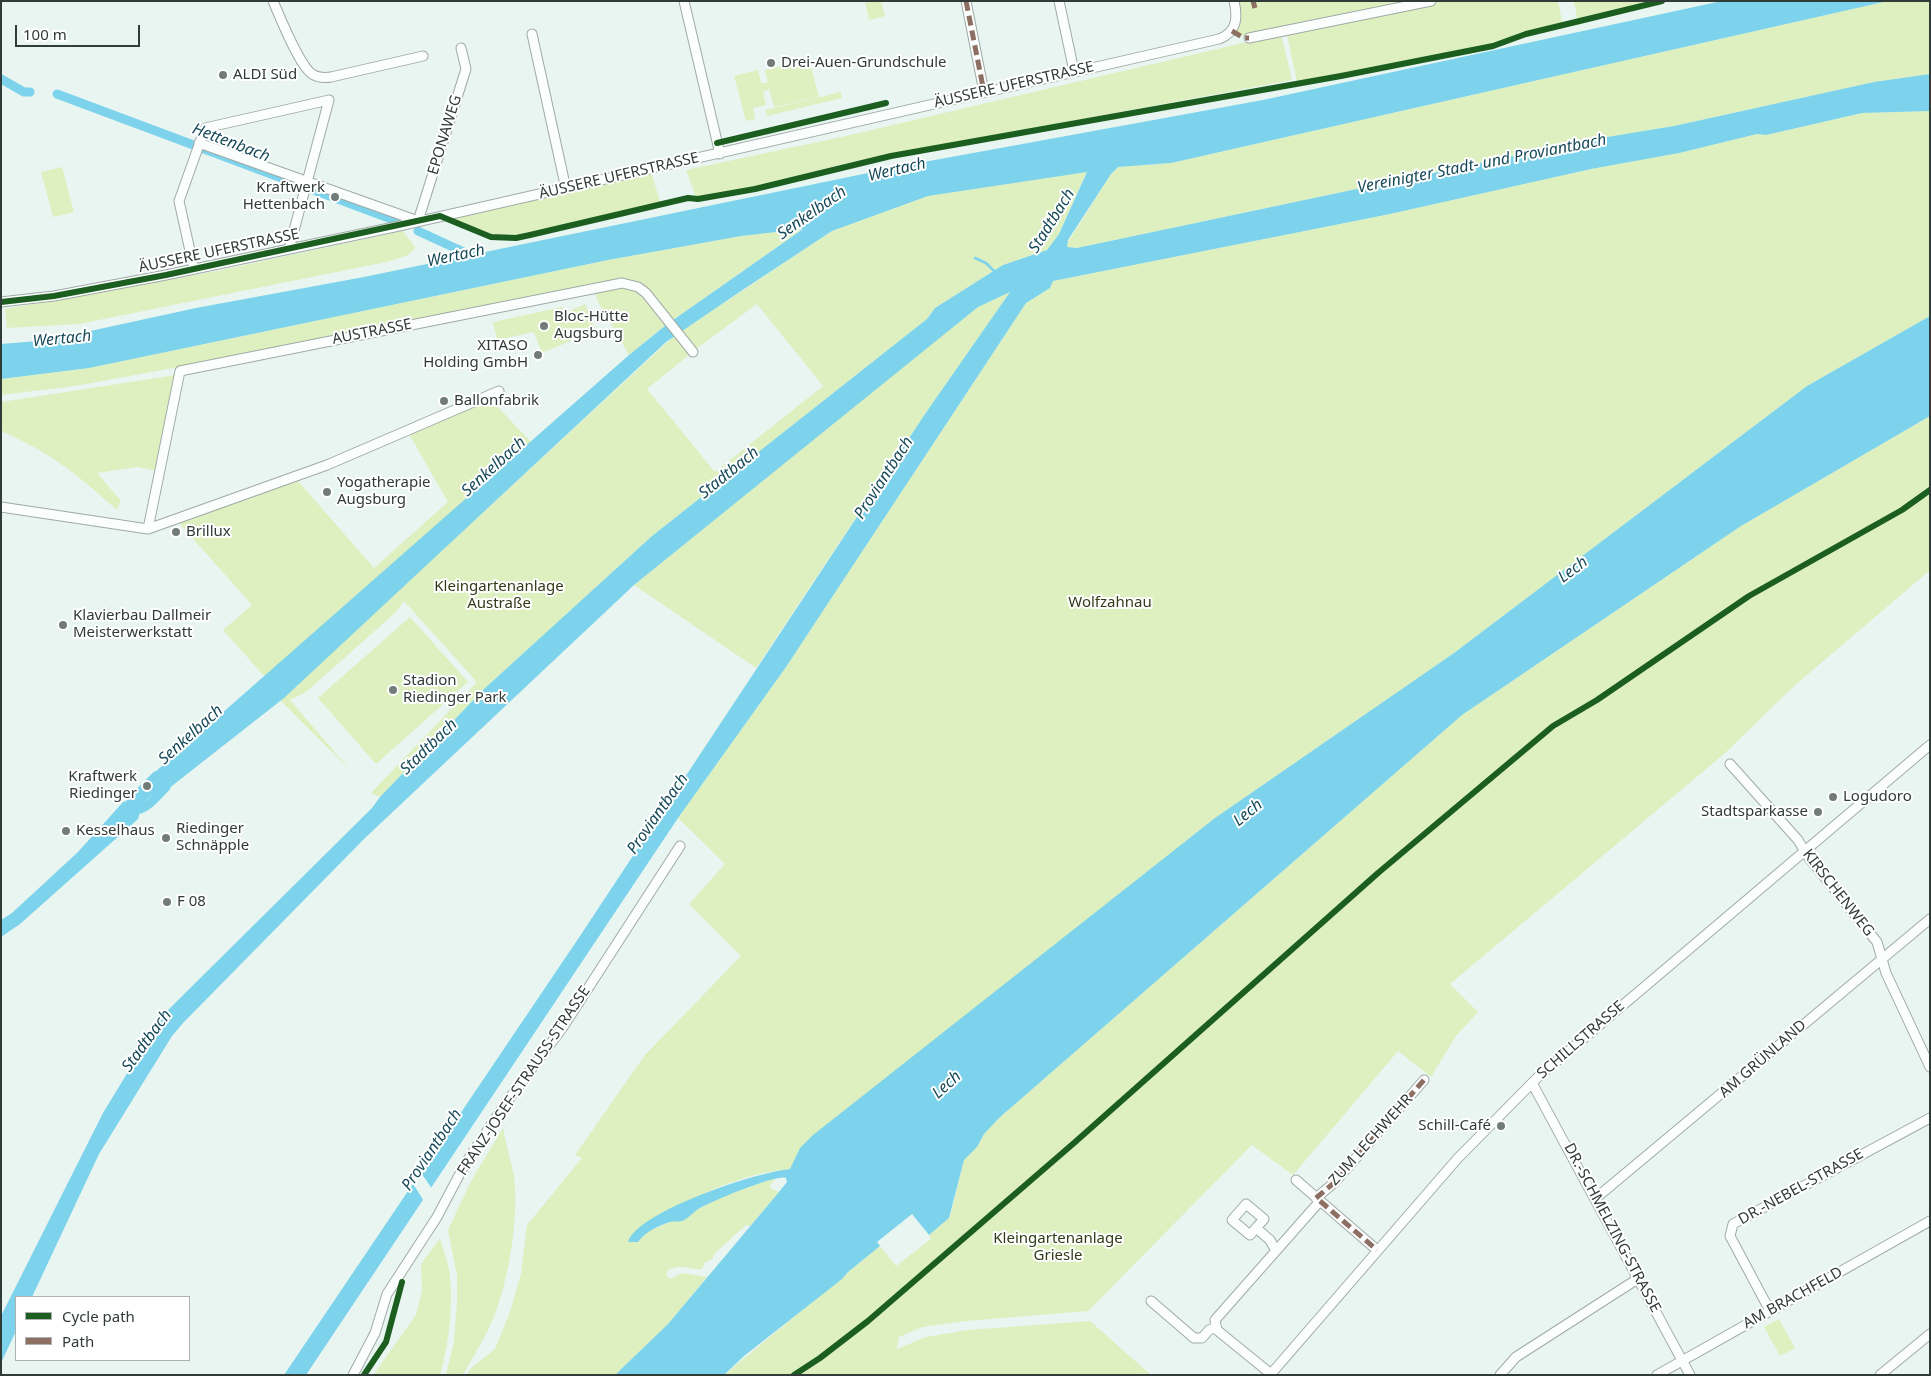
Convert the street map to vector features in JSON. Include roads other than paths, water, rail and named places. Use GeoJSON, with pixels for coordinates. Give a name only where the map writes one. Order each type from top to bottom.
{"type":"FeatureCollection","features":[{"type":"Feature","properties":{"kind":"street"},"geometry":{"type":"LineString","coordinates":[[273,1],[301,59],[316,77],[331,77],[423,56]]}},
{"type":"Feature","properties":{"kind":"street"},"geometry":{"type":"LineString","coordinates":[[684,1],[720,154]]}},
{"type":"Feature","properties":{"kind":"street"},"geometry":{"type":"LineString","coordinates":[[966,1],[984,92]]}},
{"type":"Feature","properties":{"kind":"street"},"geometry":{"type":"LineString","coordinates":[[1059,1],[1074,71]]}},
{"type":"Feature","properties":{"kind":"street","name":"ÄUSSERE UFERSTRASSE"},"geometry":{"type":"LineString","coordinates":[[1,302],[54,296],[194,269],[418,221],[720,154],[1219,39],[1232,31],[1236,21],[1234,1]]}},
{"type":"Feature","properties":{"kind":"street"},"geometry":{"type":"LineString","coordinates":[[1249,38],[1431,1]]}},
{"type":"Feature","properties":{"kind":"street"},"geometry":{"type":"LineString","coordinates":[[532,34],[566,188]]}},
{"type":"Feature","properties":{"kind":"street","name":"EPONAWEG"},"geometry":{"type":"LineString","coordinates":[[418,221],[466,69],[461,48]]}},
{"type":"Feature","properties":{"kind":"street"},"geometry":{"type":"LineString","coordinates":[[194,269],[179,201],[205,128],[329,100],[289,248]]}},
{"type":"Feature","properties":{"kind":"street"},"geometry":{"type":"LineString","coordinates":[[199,143],[418,221]]}},
{"type":"Feature","properties":{"kind":"street","name":"AUSTRASSE"},"geometry":{"type":"LineString","coordinates":[[148,529],[180,371],[613,284],[638,287],[693,352]]}},
{"type":"Feature","properties":{"kind":"street"},"geometry":{"type":"LineString","coordinates":[[1,507],[148,529],[330,464],[499,391]]}},
{"type":"Feature","properties":{"kind":"street","name":"SCHILLSTRASSE"},"geometry":{"type":"LineString","coordinates":[[1270,1375],[1458,1158],[1532,1083],[1804,850],[1930,745]]}},
{"type":"Feature","properties":{"kind":"street","name":"KIRSCHENWEG"},"geometry":{"type":"LineString","coordinates":[[1730,764],[1798,840],[1877,942],[1886,973],[1930,1066]]}},
{"type":"Feature","properties":{"kind":"street","name":"FRANZ-JOSEF-STRAUSS-STRASSE"},"geometry":{"type":"LineString","coordinates":[[353,1375],[376,1333],[387,1294],[437,1217],[466,1164],[503,1108],[563,1027],[680,846]]}},
{"type":"Feature","properties":{"kind":"street","name":"AM GRÜNLAND"},"geometry":{"type":"LineString","coordinates":[[1596,1198],[1930,919]]}},
{"type":"Feature","properties":{"kind":"street","name":"ZUM LECHWEHR"},"geometry":{"type":"LineString","coordinates":[[1318,1200],[1424,1080]]}},
{"type":"Feature","properties":{"kind":"street","name":"DR.-SCHMELZING-STRASSE"},"geometry":{"type":"LineString","coordinates":[[1532,1083],[1596,1198],[1690,1375]]}},
{"type":"Feature","properties":{"kind":"street","name":"DR.-NEBEL-STRASSE"},"geometry":{"type":"LineString","coordinates":[[1770,1311],[1730,1236],[1733,1224],[1930,1118]]}},
{"type":"Feature","properties":{"kind":"street","name":"ZUM LECHWEHR"},"geometry":{"type":"LineString","coordinates":[[1296,1180],[1377,1250]]}},
{"type":"Feature","properties":{"kind":"street"},"geometry":{"type":"LineString","coordinates":[[1270,1375],[1216,1327],[1216,1320],[1318,1200]]}},
{"type":"Feature","properties":{"kind":"street","name":"AM BRACHFELD"},"geometry":{"type":"LineString","coordinates":[[1657,1375],[1682,1359],[1930,1221]]}},
{"type":"Feature","properties":{"kind":"street"},"geometry":{"type":"LineString","coordinates":[[1258,1230],[1270,1240],[1276,1251]]}},
{"type":"Feature","properties":{"kind":"street"},"geometry":{"type":"LineString","coordinates":[[1500,1375],[1516,1357],[1639,1278]]}},
{"type":"Feature","properties":{"kind":"street"},"geometry":{"type":"LineString","coordinates":[[1151,1301],[1194,1338],[1202,1338],[1209,1330],[1216,1327]]}},
{"type":"Feature","properties":{"kind":"street"},"geometry":{"type":"LineString","coordinates":[[1880,1375],[1930,1334]]}},
{"type":"Feature","properties":{"kind":"water"},"geometry":{"type":"Polygon","coordinates":[[[1722,1],[1888,1],[1171,163],[1118,167],[1111,174],[1068,240],[1067,247],[1077,248],[1589,140],[1674,126],[1874,82],[1930,74],[1930,111],[1862,113],[1766,135],[1757,134],[1679,153],[1591,169],[1390,214],[1053,281],[1050,288],[1026,303],[786,667],[678,818],[306,1375],[284,1375],[580,936],[925,414],[1010,292],[978,307],[634,585],[365,838],[184,1022],[172,1036],[99,1154],[32,1296],[15,1296],[15,1333],[1,1363],[1,1316],[103,1113],[162,1016],[372,808],[380,797],[484,689],[652,536],[927,319],[935,308],[1003,265],[1047,250],[1059,234],[1087,172],[928,196],[832,231],[666,342],[284,698],[168,789],[164,785],[142,804],[138,819],[20,924],[1,937],[1,920],[12,913],[78,852],[123,802],[138,799],[159,779],[154,773],[629,355],[666,325],[803,229],[741,236],[608,260],[89,368],[1,379],[1,344],[49,340],[196,308],[364,277],[902,166],[1263,100],[1722,1]]]}},
{"type":"Feature","properties":{"kind":"water","name":"Lech"},"geometry":{"type":"Polygon","coordinates":[[[1930,316],[1930,416],[1741,526],[1462,715],[999,1118],[984,1134],[977,1147],[964,1160],[949,1218],[929,1235],[912,1214],[877,1242],[880,1246],[842,1279],[744,1356],[724,1375],[615,1375],[668,1324],[779,1192],[787,1182],[786,1178],[770,1180],[730,1194],[700,1208],[682,1221],[670,1222],[657,1227],[648,1232],[638,1242],[628,1242],[636,1230],[653,1218],[700,1195],[752,1177],[790,1169],[800,1148],[813,1135],[1215,818],[1454,653],[1807,386],[1930,316]]]}},
{"type":"Feature","properties":{"kind":"waterway","name":"Hettenbach"},"geometry":{"type":"LineString","coordinates":[[1,79],[24,92],[30,92]]}},
{"type":"Feature","properties":{"kind":"waterway","name":"Hettenbach"},"geometry":{"type":"LineString","coordinates":[[57,94],[394,220]]}},
{"type":"Feature","properties":{"kind":"waterway","name":"Hettenbach"},"geometry":{"type":"LineString","coordinates":[[418,231],[479,259]]}},
{"type":"Feature","properties":{"kind":"waterway"},"geometry":{"type":"LineString","coordinates":[[975,258],[986,263],[994,271]]}},
{"type":"Feature","properties":{"kind":"waterway","name":"Senkelbach"},"geometry":{"type":"LineString","coordinates":[[156,776],[131,801],[131,810],[141,809],[146,806],[166,787]]}},
{"type":"Feature","properties":{"kind":"place","name":"Drei-Auen-Grundschule"},"geometry":{"type":"Point","coordinates":[771,63]}},
{"type":"Feature","properties":{"kind":"place","name":"ALDI Süd"},"geometry":{"type":"Point","coordinates":[223,75]}},
{"type":"Feature","properties":{"kind":"place","name":"Kraftwerk Hettenbach"},"geometry":{"type":"Point","coordinates":[335,197]}},
{"type":"Feature","properties":{"kind":"place","name":"Bloc-Hütte Augsburg"},"geometry":{"type":"Point","coordinates":[544,326]}},
{"type":"Feature","properties":{"kind":"place","name":"XITASO Holding GmbH"},"geometry":{"type":"Point","coordinates":[538,355]}},
{"type":"Feature","properties":{"kind":"place","name":"Ballonfabrik"},"geometry":{"type":"Point","coordinates":[444,401]}},
{"type":"Feature","properties":{"kind":"place","name":"Yogatherapie Augsburg"},"geometry":{"type":"Point","coordinates":[327,492]}},
{"type":"Feature","properties":{"kind":"place","name":"Brillux"},"geometry":{"type":"Point","coordinates":[176,532]}},
{"type":"Feature","properties":{"kind":"place","name":"Klavierbau Dallmeir Meisterwerkstatt"},"geometry":{"type":"Point","coordinates":[63,625]}},
{"type":"Feature","properties":{"kind":"place","name":"Stadion Riedinger Park"},"geometry":{"type":"Point","coordinates":[393,690]}},
{"type":"Feature","properties":{"kind":"place","name":"Kraftwerk Riedinger"},"geometry":{"type":"Point","coordinates":[147,786]}},
{"type":"Feature","properties":{"kind":"place","name":"Logudoro"},"geometry":{"type":"Point","coordinates":[1833,797]}},
{"type":"Feature","properties":{"kind":"place","name":"Stadtsparkasse"},"geometry":{"type":"Point","coordinates":[1818,812]}},
{"type":"Feature","properties":{"kind":"place","name":"Kesselhaus"},"geometry":{"type":"Point","coordinates":[66,831]}},
{"type":"Feature","properties":{"kind":"place","name":"Riedinger Schnäpple"},"geometry":{"type":"Point","coordinates":[166,838]}},
{"type":"Feature","properties":{"kind":"place","name":"F 08"},"geometry":{"type":"Point","coordinates":[167,902]}},
{"type":"Feature","properties":{"kind":"place","name":"Schill-Café"},"geometry":{"type":"Point","coordinates":[1501,1126]}},
{"type":"Feature","properties":{"kind":"water label","name":"Vereinigter Stadt- und Proviantbach"},"geometry":{"type":"Point","coordinates":[1482,164]}},
{"type":"Feature","properties":{"kind":"water label","name":"Wertach"},"geometry":{"type":"Point","coordinates":[897,170]}},
{"type":"Feature","properties":{"kind":"water label","name":"Stadtbach"},"geometry":{"type":"Point","coordinates":[1052,221]}},
{"type":"Feature","properties":{"kind":"water label","name":"Wertach"},"geometry":{"type":"Point","coordinates":[456,256]}},
{"type":"Feature","properties":{"kind":"water label","name":"Wertach"},"geometry":{"type":"Point","coordinates":[62,339]}},
{"type":"Feature","properties":{"kind":"water label","name":"Stadtbach"},"geometry":{"type":"Point","coordinates":[729,473]}},
{"type":"Feature","properties":{"kind":"water label","name":"Proviantbach"},"geometry":{"type":"Point","coordinates":[884,478]}},
{"type":"Feature","properties":{"kind":"water label","name":"Stadtbach"},"geometry":{"type":"Point","coordinates":[429,747]}},
{"type":"Feature","properties":{"kind":"water label","name":"Proviantbach"},"geometry":{"type":"Point","coordinates":[658,814]}},
{"type":"Feature","properties":{"kind":"water label","name":"Stadtbach"},"geometry":{"type":"Point","coordinates":[147,1041]}},
{"type":"Feature","properties":{"kind":"water label","name":"Proviantbach"},"geometry":{"type":"Point","coordinates":[432,1150]}},
{"type":"Feature","properties":{"kind":"park label","name":"Kleingartenanlage Austraße"},"geometry":{"type":"Point","coordinates":[499,596]}},
{"type":"Feature","properties":{"kind":"park label","name":"Wolfzahnau"},"geometry":{"type":"Point","coordinates":[1110,603]}},
{"type":"Feature","properties":{"kind":"park label","name":"Kleingartenanlage Griesle"},"geometry":{"type":"Point","coordinates":[1058,1248]}}]}
